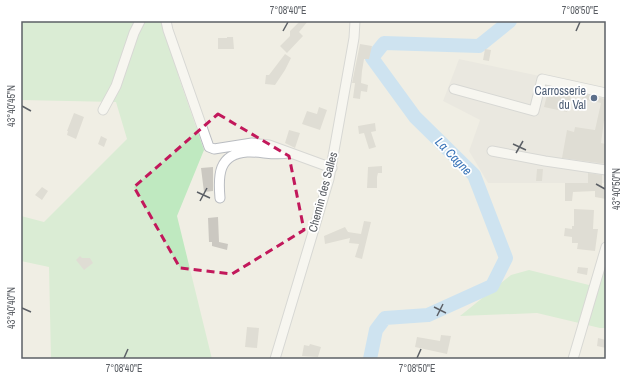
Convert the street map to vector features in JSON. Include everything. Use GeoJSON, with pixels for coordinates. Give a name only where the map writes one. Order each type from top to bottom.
{"type":"FeatureCollection","features":[{"type":"Feature","properties":{"kind":"street"},"geometry":{"type":"LineString","coordinates":[[102,110],[116,86],[134,33],[140,21]]}},
{"type":"Feature","properties":{"kind":"street"},"geometry":{"type":"LineString","coordinates":[[166,21],[209,147],[214,149],[252,143],[269,145],[332,168]]}},
{"type":"Feature","properties":{"kind":"street","name":"Chemin des Salles"},"geometry":{"type":"LineString","coordinates":[[275,359],[332,168],[354,38],[355,21]]}},
{"type":"Feature","properties":{"kind":"street"},"geometry":{"type":"LineString","coordinates":[[454,89],[534,111],[542,79],[606,93]]}},
{"type":"Feature","properties":{"kind":"street"},"geometry":{"type":"LineString","coordinates":[[492,151],[606,170]]}},
{"type":"Feature","properties":{"kind":"street"},"geometry":{"type":"LineString","coordinates":[[220,198],[218,180],[220,169],[231,156],[246,152],[280,154],[287,152]]}},
{"type":"Feature","properties":{"kind":"street"},"geometry":{"type":"LineString","coordinates":[[573,359],[606,247]]}},
{"type":"Feature","properties":{"kind":"highlighted area"},"geometry":{"type":"Polygon","coordinates":[[[218,114],[289,156],[304,230],[232,274],[180,268],[134,187],[218,114]]]}},
{"type":"Feature","properties":{"kind":"shaded area"},"geometry":{"type":"Polygon","coordinates":[[[459,59],[606,90],[606,183],[488,183],[469,151],[480,120],[443,101],[459,59]]]}},
{"type":"Feature","properties":{"kind":"green space"},"geometry":{"type":"Polygon","coordinates":[[[21,21],[164,21],[179,78],[204,150],[177,216],[212,359],[51,359],[49,267],[21,261],[21,216],[44,222],[127,139],[116,102],[21,100],[21,21]]]}},
{"type":"Feature","properties":{"kind":"green space"},"geometry":{"type":"Polygon","coordinates":[[[529,270],[589,285],[606,272],[606,328],[600,328],[537,313],[460,316],[511,275],[529,270]]]}},
{"type":"Feature","properties":{"kind":"building"},"geometry":{"type":"Polygon","coordinates":[[[300,21],[308,21],[299,32],[303,36],[287,53],[280,46],[290,36],[290,31],[300,21]]]}},
{"type":"Feature","properties":{"kind":"building"},"geometry":{"type":"Polygon","coordinates":[[[233,37],[234,49],[218,49],[218,38],[233,37]]]}},
{"type":"Feature","properties":{"kind":"building"},"geometry":{"type":"Polygon","coordinates":[[[360,44],[372,46],[369,59],[364,59],[362,71],[361,83],[368,85],[367,92],[361,91],[360,99],[353,98],[355,83],[352,83],[360,44]]]}},
{"type":"Feature","properties":{"kind":"building"},"geometry":{"type":"Polygon","coordinates":[[[485,49],[491,50],[489,61],[483,60],[485,49]]]}},
{"type":"Feature","properties":{"kind":"building"},"geometry":{"type":"Polygon","coordinates":[[[285,54],[291,58],[275,85],[265,84],[266,75],[269,75],[285,54]]]}},
{"type":"Feature","properties":{"kind":"building"},"geometry":{"type":"Polygon","coordinates":[[[549,87],[572,92],[567,112],[544,107],[549,87]]]}},
{"type":"Feature","properties":{"kind":"building"},"geometry":{"type":"Polygon","coordinates":[[[583,94],[606,99],[606,121],[604,121],[601,143],[606,144],[606,164],[562,158],[567,130],[574,132],[575,127],[595,130],[601,103],[582,99],[583,94]]]}},
{"type":"Feature","properties":{"kind":"building"},"geometry":{"type":"Polygon","coordinates":[[[319,107],[327,110],[320,130],[302,124],[307,111],[317,114],[319,107]]]}},
{"type":"Feature","properties":{"kind":"building"},"geometry":{"type":"Polygon","coordinates":[[[74,113],[84,117],[76,139],[67,135],[67,131],[74,113]]]}},
{"type":"Feature","properties":{"kind":"building"},"geometry":{"type":"Polygon","coordinates":[[[375,123],[376,131],[371,132],[376,147],[369,149],[364,133],[359,134],[358,126],[375,123]]]}},
{"type":"Feature","properties":{"kind":"building"},"geometry":{"type":"Polygon","coordinates":[[[289,130],[300,133],[295,148],[285,143],[289,130]]]}},
{"type":"Feature","properties":{"kind":"building"},"geometry":{"type":"Polygon","coordinates":[[[101,136],[107,139],[104,147],[98,144],[101,136]]]}},
{"type":"Feature","properties":{"kind":"building"},"geometry":{"type":"Polygon","coordinates":[[[382,166],[382,173],[378,173],[377,177],[377,188],[367,188],[368,167],[382,166]]]}},
{"type":"Feature","properties":{"kind":"building"},"geometry":{"type":"Polygon","coordinates":[[[213,167],[213,191],[204,192],[201,168],[213,167]]]}},
{"type":"Feature","properties":{"kind":"building"},"geometry":{"type":"Polygon","coordinates":[[[537,169],[543,169],[542,181],[536,181],[537,169]]]}},
{"type":"Feature","properties":{"kind":"building"},"geometry":{"type":"Polygon","coordinates":[[[588,173],[602,175],[602,187],[606,187],[606,199],[595,197],[595,191],[573,192],[572,201],[565,201],[565,183],[588,183],[588,173]]]}},
{"type":"Feature","properties":{"kind":"building"},"geometry":{"type":"Polygon","coordinates":[[[42,187],[48,191],[42,200],[35,195],[42,187]]]}},
{"type":"Feature","properties":{"kind":"building"},"geometry":{"type":"Polygon","coordinates":[[[574,209],[594,210],[593,229],[598,229],[595,251],[577,249],[578,243],[572,243],[572,237],[564,236],[565,228],[572,229],[572,226],[574,226],[574,209]]]}},
{"type":"Feature","properties":{"kind":"building"},"geometry":{"type":"Polygon","coordinates":[[[218,217],[219,242],[228,244],[227,250],[212,246],[212,242],[209,242],[208,218],[218,217]]]}},
{"type":"Feature","properties":{"kind":"building"},"geometry":{"type":"Polygon","coordinates":[[[364,221],[371,222],[362,259],[355,257],[359,244],[349,243],[350,238],[325,244],[324,236],[345,227],[348,232],[361,234],[364,221]]]}},
{"type":"Feature","properties":{"kind":"building"},"geometry":{"type":"Polygon","coordinates":[[[80,256],[82,258],[90,258],[93,263],[84,270],[76,260],[80,256]]]}},
{"type":"Feature","properties":{"kind":"building"},"geometry":{"type":"Polygon","coordinates":[[[578,267],[588,268],[587,275],[577,273],[578,267]]]}},
{"type":"Feature","properties":{"kind":"building"},"geometry":{"type":"Polygon","coordinates":[[[247,327],[259,328],[257,348],[245,347],[247,327]]]}},
{"type":"Feature","properties":{"kind":"building"},"geometry":{"type":"Polygon","coordinates":[[[441,335],[451,336],[447,354],[415,347],[417,337],[440,341],[441,335]]]}},
{"type":"Feature","properties":{"kind":"building"},"geometry":{"type":"Polygon","coordinates":[[[598,338],[606,340],[606,348],[597,346],[598,338]]]}},
{"type":"Feature","properties":{"kind":"building"},"geometry":{"type":"Polygon","coordinates":[[[310,344],[321,347],[318,357],[302,356],[304,345],[309,346],[310,344]]]}},
{"type":"Feature","properties":{"kind":"waterway","name":"La Cagne"},"geometry":{"type":"LineString","coordinates":[[370,359],[376,330],[385,318],[428,315],[492,286],[506,258],[474,175],[415,117],[372,58],[384,43],[479,46],[510,21]]}},
{"type":"Feature","properties":{"kind":"place","name":"Carrosserie du Val"},"geometry":{"type":"Point","coordinates":[594,98]}}]}
